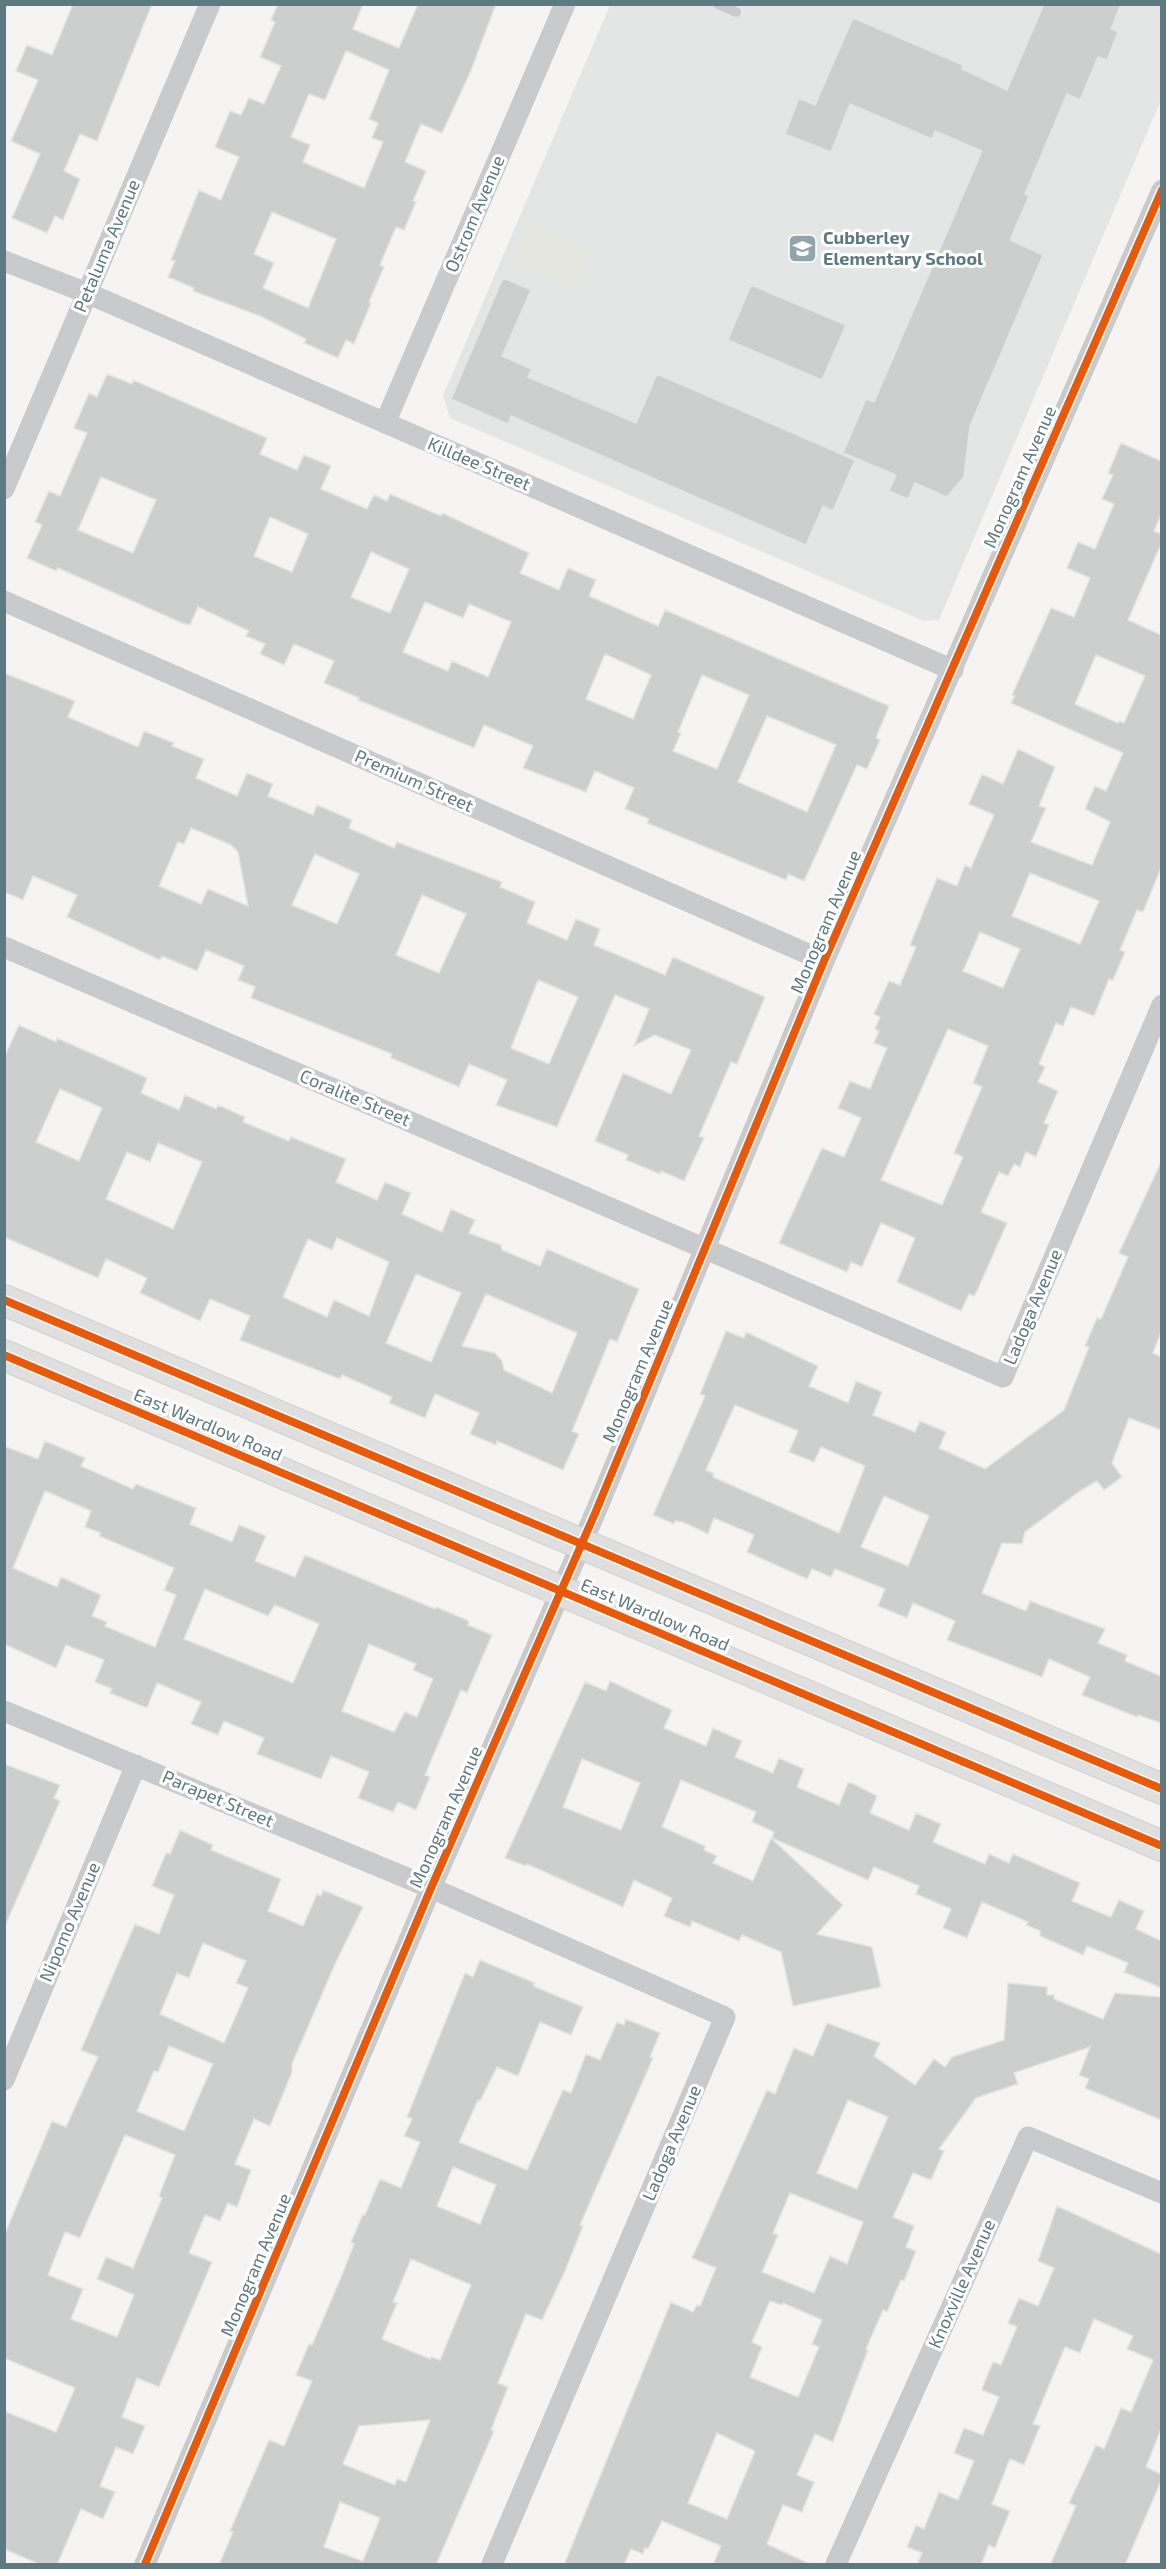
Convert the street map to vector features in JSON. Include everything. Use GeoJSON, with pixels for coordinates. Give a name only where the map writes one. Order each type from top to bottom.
{"type":"FeatureCollection","features":[{"type":"Feature","properties":{"kind":"main road","name":"East Wardlow Road"},"geometry":{"type":"LineString","coordinates":[[4,1300],[1161,1789]]}},
{"type":"Feature","properties":{"kind":"main road","name":"East Wardlow Road"},"geometry":{"type":"LineString","coordinates":[[4,1355],[1161,1846]]}},
{"type":"Feature","properties":{"kind":"street","name":"Petaluma Avenue"},"geometry":{"type":"LineString","coordinates":[[4,489],[210,4]]}},
{"type":"Feature","properties":{"kind":"street","name":"Ostrom Avenue"},"geometry":{"type":"LineString","coordinates":[[385,423],[565,4]]}},
{"type":"Feature","properties":{"kind":"street","name":"Monogram Avenue"},"geometry":{"type":"LineString","coordinates":[[145,2565],[430,1888],[582,1544],[824,962],[1161,190]]}},
{"type":"Feature","properties":{"kind":"street","name":"Killdee Street"},"geometry":{"type":"LineString","coordinates":[[4,261],[87,293],[953,670]]}},
{"type":"Feature","properties":{"kind":"street","name":"Premium Street"},"geometry":{"type":"LineString","coordinates":[[4,601],[824,962]]}},
{"type":"Feature","properties":{"kind":"street","name":"Coralite Street"},"geometry":{"type":"LineString","coordinates":[[4,947],[706,1249]]}},
{"type":"Feature","properties":{"kind":"street","name":"Ladoga Avenue"},"geometry":{"type":"LineString","coordinates":[[706,1249],[1003,1377],[1161,1005]]}},
{"type":"Feature","properties":{"kind":"street","name":"Parapet Street"},"geometry":{"type":"LineString","coordinates":[[4,1712],[430,1888]]}},
{"type":"Feature","properties":{"kind":"street","name":"Nipomo Avenue"},"geometry":{"type":"LineString","coordinates":[[4,2080],[136,1765]]}},
{"type":"Feature","properties":{"kind":"street","name":"Ladoga Avenue"},"geometry":{"type":"LineString","coordinates":[[430,1888],[725,2017],[492,2565]]}},
{"type":"Feature","properties":{"kind":"street","name":"Knoxville Avenue"},"geometry":{"type":"LineString","coordinates":[[836,2565],[1028,2136],[1161,2193]]}},
{"type":"Feature","properties":{"kind":"lane"},"geometry":{"type":"LineString","coordinates":[[718,4],[736,12]]}},
{"type":"Feature","properties":{"kind":"shaded area","name":"Cubberley Elementary School"},"geometry":{"type":"Polygon","coordinates":[[[610,5],[1161,5],[1161,100],[939,620],[924,621],[450,418],[443,396],[610,5]]]}},
{"type":"Feature","properties":{"kind":"shaded area"},"geometry":{"type":"Polygon","coordinates":[[[528,222],[592,249],[574,291],[510,263],[528,222]]]}},
{"type":"Feature","properties":{"kind":"building"},"geometry":{"type":"Polygon","coordinates":[[[73,4],[152,4],[97,141],[80,134],[64,171],[80,179],[63,220],[55,216],[47,233],[12,218],[40,154],[11,141],[38,80],[16,71],[27,45],[52,55],[73,4]]]}},
{"type":"Feature","properties":{"kind":"building"},"geometry":{"type":"Polygon","coordinates":[[[278,4],[363,4],[353,29],[399,48],[418,4],[496,4],[470,73],[442,133],[421,124],[405,162],[426,171],[413,201],[416,202],[404,230],[396,227],[380,265],[384,267],[354,344],[346,340],[338,358],[304,343],[306,339],[260,316],[193,291],[194,288],[168,277],[175,261],[171,260],[199,190],[221,200],[239,157],[215,147],[230,111],[241,115],[249,98],[264,104],[281,66],[260,57],[275,22],[271,20],[278,4]],[[346,51],[325,100],[309,94],[291,137],[310,145],[303,162],[364,188],[383,142],[372,138],[378,123],[369,119],[389,70],[346,51]],[[272,212],[254,254],[274,263],[263,288],[308,308],[336,239],[272,212]]]}},
{"type":"Feature","properties":{"kind":"building"},"geometry":{"type":"Polygon","coordinates":[[[1044,4],[1121,4],[1111,29],[1118,32],[1107,60],[1098,57],[1080,100],[1067,94],[1025,194],[1029,196],[1010,240],[1043,255],[970,426],[964,477],[947,497],[915,483],[908,499],[889,491],[896,475],[843,453],[866,399],[874,402],[982,151],[935,131],[932,139],[850,104],[831,152],[785,134],[799,98],[815,105],[853,18],[963,65],[962,69],[1007,90],[1044,4]]]}},
{"type":"Feature","properties":{"kind":"building"},"geometry":{"type":"Polygon","coordinates":[[[503,278],[531,290],[502,356],[532,369],[528,377],[636,423],[657,374],[855,460],[833,511],[823,506],[806,545],[511,416],[508,424],[451,399],[503,278]]]}},
{"type":"Feature","properties":{"kind":"building"},"geometry":{"type":"Polygon","coordinates":[[[751,285],[846,325],[822,380],[728,340],[751,285]]]}},
{"type":"Feature","properties":{"kind":"building"},"geometry":{"type":"Polygon","coordinates":[[[107,374],[132,384],[133,380],[267,438],[260,454],[297,470],[304,455],[331,466],[321,489],[367,509],[374,495],[387,501],[390,494],[441,516],[442,513],[529,553],[520,573],[559,590],[568,568],[596,580],[589,596],[658,626],[665,610],[889,706],[876,738],[880,740],[867,769],[857,765],[804,881],[788,874],[786,880],[647,823],[649,819],[625,809],[634,788],[595,771],[586,792],[523,768],[533,746],[484,725],[474,748],[358,700],[359,698],[324,683],[334,661],[294,644],[284,665],[260,654],[265,644],[246,636],[249,631],[198,607],[190,625],[182,623],[58,568],[56,571],[27,558],[42,525],[35,522],[49,491],[60,496],[87,433],[74,428],[89,393],[97,397],[107,374]],[[101,477],[78,530],[133,553],[156,500],[101,477]],[[270,517],[254,556],[292,572],[308,534],[270,517]],[[371,552],[351,597],[390,613],[409,569],[371,552]],[[425,602],[403,652],[448,671],[452,661],[488,677],[511,622],[469,604],[463,618],[425,602]],[[605,654],[586,699],[633,719],[651,675],[605,654]],[[702,675],[678,732],[681,733],[673,751],[717,769],[749,695],[702,675]],[[767,716],[738,782],[807,812],[836,745],[767,716]]]}},
{"type":"Feature","properties":{"kind":"building"},"geometry":{"type":"Polygon","coordinates":[[[1121,443],[1161,461],[1161,515],[1154,531],[1161,534],[1161,544],[1128,620],[1161,635],[1161,868],[1143,912],[1137,910],[1120,950],[1125,952],[1113,980],[1109,979],[1094,1016],[1071,1007],[1063,1026],[1056,1023],[1039,1064],[1045,1067],[1038,1082],[1058,1091],[1044,1123],[1049,1125],[1036,1157],[1026,1152],[1020,1167],[1014,1164],[1008,1176],[999,1172],[981,1212],[1007,1223],[978,1289],[974,1296],[969,1294],[961,1311],[897,1282],[915,1238],[881,1223],[862,1267],[851,1262],[847,1272],[779,1243],[822,1148],[844,1157],[861,1118],[838,1108],[850,1081],[870,1089],[887,1048],[874,1043],[879,1031],[875,1029],[880,1017],[874,1014],[889,981],[900,985],[916,947],[910,945],[937,878],[957,886],[965,865],[971,868],[994,815],[969,804],[982,774],[1003,784],[1018,749],[1055,767],[1039,806],[1046,808],[1031,842],[1092,865],[1110,822],[1085,809],[1095,786],[1106,791],[1123,753],[1011,703],[1015,696],[1012,695],[1051,608],[1074,617],[1090,578],[1067,568],[1078,542],[1095,549],[1114,504],[1102,499],[1113,475],[1108,473],[1121,443]],[[1096,655],[1075,704],[1118,723],[1119,721],[1124,723],[1145,676],[1096,655]],[[1030,873],[1012,916],[1080,944],[1099,901],[1030,873]],[[980,932],[963,971],[1003,988],[1020,949],[980,932]],[[948,1029],[881,1180],[942,1205],[963,1157],[954,1153],[982,1087],[973,1083],[988,1046],[948,1029]]]}},
{"type":"Feature","properties":{"kind":"building"},"geometry":{"type":"Polygon","coordinates":[[[4,673],[75,701],[68,717],[138,747],[144,731],[174,743],[172,746],[204,759],[196,778],[237,796],[247,773],[273,784],[268,796],[313,815],[317,805],[352,820],[349,828],[394,848],[397,842],[502,882],[500,887],[535,902],[527,923],[567,940],[576,919],[600,929],[594,945],[665,975],[673,957],[765,997],[737,1064],[731,1062],[699,1136],[704,1138],[684,1181],[626,1160],[628,1155],[595,1141],[623,1073],[671,1094],[691,1050],[655,1035],[634,1046],[649,1009],[615,995],[557,1127],[496,1105],[507,1080],[469,1064],[459,1087],[391,1058],[392,1054],[251,998],[255,987],[238,980],[244,966],[206,950],[197,971],[162,956],[160,960],[67,917],[77,895],[33,876],[23,900],[4,892],[4,673]],[[191,828],[184,844],[178,842],[159,886],[201,904],[208,889],[248,906],[238,852],[231,845],[191,828]],[[315,854],[292,905],[337,924],[359,874],[315,854]],[[422,895],[396,955],[439,973],[466,914],[422,895]],[[538,980],[511,1048],[549,1064],[578,997],[538,980]]]}},
{"type":"Feature","properties":{"kind":"building"},"geometry":{"type":"Polygon","coordinates":[[[19,1025],[56,1042],[57,1038],[147,1078],[141,1093],[179,1110],[185,1095],[216,1109],[218,1105],[245,1117],[243,1122],[289,1141],[291,1137],[346,1159],[336,1182],[377,1200],[385,1182],[411,1193],[402,1214],[442,1232],[451,1209],[475,1220],[469,1233],[501,1245],[502,1250],[540,1266],[547,1249],[639,1289],[617,1342],[610,1339],[572,1431],[579,1434],[563,1470],[497,1441],[496,1445],[470,1434],[479,1413],[435,1394],[425,1418],[389,1403],[392,1397],[342,1375],[340,1379],[240,1340],[250,1316],[210,1299],[200,1321],[140,1293],[147,1278],[106,1259],[98,1278],[4,1237],[4,1058],[19,1025]],[[60,1089],[36,1142],[79,1161],[102,1108],[60,1089]],[[158,1143],[150,1162],[127,1152],[106,1199],[173,1229],[202,1162],[158,1143]],[[337,1238],[332,1250],[308,1239],[283,1297],[327,1317],[334,1300],[369,1316],[389,1262],[337,1238]],[[416,1274],[386,1343],[431,1362],[461,1293],[416,1274]],[[486,1294],[462,1346],[495,1353],[502,1361],[504,1370],[552,1393],[577,1333],[486,1294]]]}},
{"type":"Feature","properties":{"kind":"building"},"geometry":{"type":"Polygon","coordinates":[[[1161,1162],[1161,1332],[1153,1353],[1161,1357],[1161,1430],[1129,1418],[1112,1463],[1122,1477],[1104,1490],[1097,1481],[1080,1491],[1025,1532],[1022,1544],[1002,1543],[982,1593],[1026,1611],[1030,1601],[1105,1629],[1098,1643],[1127,1655],[1125,1661],[1161,1676],[1161,1723],[1138,1715],[1137,1717],[1082,1695],[1090,1677],[1049,1659],[1042,1677],[947,1640],[955,1621],[913,1603],[907,1618],[878,1606],[885,1589],[835,1569],[831,1577],[812,1569],[807,1579],[747,1552],[754,1535],[714,1518],[708,1534],[683,1522],[675,1521],[674,1524],[653,1515],[705,1396],[700,1394],[726,1331],[744,1338],[746,1332],[818,1366],[809,1386],[848,1403],[856,1381],[882,1392],[873,1415],[915,1432],[920,1421],[946,1432],[939,1448],[985,1469],[1064,1410],[1089,1347],[1085,1346],[1097,1318],[1101,1319],[1128,1257],[1119,1253],[1161,1162]],[[735,1405],[706,1470],[714,1474],[713,1477],[839,1533],[865,1466],[821,1447],[814,1462],[789,1452],[798,1431],[735,1405]],[[884,1496],[861,1547],[908,1566],[929,1516],[884,1496]]]}},
{"type":"Feature","properties":{"kind":"building"},"geometry":{"type":"Polygon","coordinates":[[[45,1441],[85,1458],[81,1466],[133,1489],[136,1484],[196,1508],[190,1524],[232,1542],[239,1525],[266,1536],[255,1561],[295,1577],[305,1555],[469,1621],[468,1625],[492,1635],[467,1693],[461,1690],[425,1775],[430,1777],[416,1810],[398,1802],[393,1812],[358,1798],[369,1772],[331,1756],[321,1779],[257,1754],[264,1738],[224,1721],[218,1735],[191,1724],[201,1702],[157,1683],[147,1708],[110,1693],[112,1689],[95,1682],[104,1660],[66,1645],[56,1668],[4,1644],[4,1446],[38,1459],[45,1441]],[[45,1491],[13,1568],[57,1587],[61,1577],[101,1595],[92,1616],[107,1622],[105,1626],[155,1647],[176,1595],[164,1590],[174,1568],[99,1536],[101,1533],[85,1527],[91,1511],[45,1491]],[[205,1589],[184,1639],[293,1683],[319,1624],[275,1605],[268,1616],[205,1589]],[[369,1644],[342,1711],[394,1732],[405,1712],[417,1717],[433,1679],[413,1670],[416,1664],[369,1644]]]}},
{"type":"Feature","properties":{"kind":"building"},"geometry":{"type":"Polygon","coordinates":[[[610,1681],[672,1710],[664,1728],[706,1746],[713,1728],[742,1741],[735,1757],[773,1773],[779,1758],[804,1769],[797,1787],[839,1805],[848,1783],[852,1783],[877,1796],[870,1813],[909,1830],[916,1813],[941,1824],[933,1842],[985,1864],[989,1854],[1009,1863],[1013,1854],[1080,1883],[1072,1901],[1111,1917],[1119,1900],[1144,1911],[1136,1929],[1161,1941],[1161,1988],[1124,1972],[1128,1963],[1087,1946],[1083,1955],[1040,1936],[1040,1931],[1026,1925],[1028,1922],[982,1902],[967,1938],[943,1928],[951,1909],[916,1894],[919,1886],[874,1867],[868,1880],[772,1838],[774,1832],[752,1822],[756,1812],[681,1780],[662,1827],[705,1846],[704,1850],[717,1856],[713,1863],[753,1881],[771,1838],[843,1905],[817,1934],[872,1947],[881,1987],[793,2006],[781,1952],[742,1935],[739,1941],[692,1921],[690,1927],[664,1916],[672,1898],[634,1880],[623,1907],[527,1864],[526,1866],[505,1858],[585,1682],[606,1691],[610,1681]],[[582,1759],[563,1807],[621,1830],[640,1783],[582,1759]]]}},
{"type":"Feature","properties":{"kind":"building"},"geometry":{"type":"Polygon","coordinates":[[[4,1764],[60,1785],[54,1798],[60,1801],[4,1928],[4,1764]]]}},
{"type":"Feature","properties":{"kind":"building"},"geometry":{"type":"Polygon","coordinates":[[[180,1830],[213,1845],[211,1850],[281,1879],[268,1911],[303,1926],[317,1894],[321,1896],[323,1890],[363,1907],[335,1964],[292,2064],[292,2072],[270,2126],[254,2119],[235,2164],[251,2170],[237,2207],[228,2203],[220,2221],[205,2215],[189,2253],[212,2262],[159,2387],[137,2378],[122,2417],[145,2426],[133,2454],[116,2447],[100,2486],[115,2492],[103,2519],[81,2509],[57,2565],[41,2565],[4,2549],[4,2411],[56,2432],[75,2388],[4,2358],[4,2236],[52,2121],[66,2127],[98,2057],[81,2050],[135,1924],[159,1934],[174,1895],[152,1886],[166,1853],[170,1854],[180,1830]],[[203,1943],[189,1978],[177,1973],[160,2014],[224,2043],[248,1988],[236,1983],[246,1961],[203,1943]],[[169,2046],[158,2072],[154,2071],[137,2111],[184,2131],[213,2064],[169,2046]],[[125,2135],[80,2238],[65,2232],[48,2275],[83,2289],[71,2319],[117,2337],[134,2295],[97,2279],[106,2257],[133,2268],[162,2198],[159,2196],[175,2155],[125,2135]]]}},
{"type":"Feature","properties":{"kind":"building"},"geometry":{"type":"Polygon","coordinates":[[[480,1960],[535,1983],[533,1986],[583,2007],[571,2035],[540,2022],[518,2076],[497,2067],[480,2101],[478,2100],[459,2142],[527,2170],[563,2090],[571,2093],[586,2054],[600,2060],[617,2022],[624,2025],[626,2019],[660,2033],[650,2057],[653,2058],[580,2225],[583,2226],[565,2271],[542,2320],[526,2314],[498,2383],[508,2387],[491,2430],[494,2431],[436,2565],[219,2565],[233,2532],[230,2531],[269,2440],[284,2446],[312,2381],[296,2375],[309,2344],[312,2345],[342,2275],[354,2244],[351,2242],[363,2214],[365,2215],[380,2179],[401,2188],[420,2142],[404,2136],[412,2119],[407,2117],[465,1973],[473,1977],[480,1960]],[[453,2167],[437,2206],[480,2224],[496,2185],[453,2167]],[[411,2259],[393,2302],[397,2303],[382,2339],[430,2359],[431,2357],[440,2360],[471,2285],[411,2259]],[[430,2420],[359,2426],[343,2464],[395,2485],[397,2479],[406,2482],[430,2420]],[[340,2502],[324,2547],[363,2561],[380,2518],[340,2502]]]}},
{"type":"Feature","properties":{"kind":"building"},"geometry":{"type":"Polygon","coordinates":[[[1008,1983],[1047,1987],[1047,1995],[1054,1995],[1054,1999],[1103,2019],[1115,1993],[1161,1997],[1161,2120],[1085,2088],[1089,2079],[1079,2075],[1090,2047],[1014,2073],[1018,2084],[976,2098],[939,2149],[944,2151],[931,2180],[913,2173],[893,2217],[914,2226],[906,2247],[916,2251],[904,2281],[901,2280],[887,2312],[883,2310],[866,2349],[868,2350],[833,2442],[815,2434],[797,2475],[814,2482],[802,2512],[783,2505],[767,2544],[812,2565],[713,2565],[721,2546],[662,2521],[648,2549],[645,2548],[643,2554],[631,2549],[624,2565],[564,2565],[671,2302],[693,2312],[697,2305],[700,2306],[716,2268],[692,2258],[767,2090],[775,2094],[794,2048],[813,2056],[827,2023],[880,2043],[874,2056],[915,2085],[934,2059],[945,2067],[952,2057],[1004,2040],[1008,1983]],[[848,2100],[817,2173],[857,2189],[888,2117],[848,2100]],[[790,2193],[773,2233],[778,2235],[762,2272],[814,2293],[830,2256],[847,2264],[863,2222],[790,2193]],[[770,2301],[752,2342],[762,2347],[750,2377],[798,2397],[819,2347],[812,2344],[822,2320],[783,2303],[782,2305],[770,2301]],[[717,2433],[688,2503],[727,2519],[755,2451],[717,2433]]]}},
{"type":"Feature","properties":{"kind":"building"},"geometry":{"type":"Polygon","coordinates":[[[1057,2206],[1161,2254],[1161,2429],[1146,2467],[1161,2474],[1161,2481],[1125,2565],[1050,2565],[1076,2506],[1069,2503],[1096,2445],[1104,2449],[1121,2408],[1131,2412],[1153,2360],[1127,2349],[1133,2336],[1094,2319],[1080,2353],[1065,2347],[1033,2424],[1040,2426],[1024,2465],[1010,2459],[992,2504],[1010,2511],[995,2548],[989,2545],[981,2565],[917,2565],[922,2553],[907,2547],[916,2525],[924,2529],[939,2492],[958,2500],[974,2461],[954,2453],[964,2428],[983,2435],[999,2397],[982,2390],[993,2362],[1001,2365],[1017,2327],[1008,2323],[1019,2298],[1038,2306],[1054,2268],[1038,2261],[1057,2206]]]}},
{"type":"Feature","properties":{"kind":"cycle path"},"geometry":{"type":"LineString","coordinates":[[145,2564],[431,1888],[596,1511],[824,961],[1162,190]]}},
{"type":"Feature","properties":{"kind":"cycle path"},"geometry":{"type":"LineString","coordinates":[[4,1300],[1162,1789]]}},
{"type":"Feature","properties":{"kind":"cycle path"},"geometry":{"type":"LineString","coordinates":[[4,1355],[1162,1846]]}},
{"type":"Feature","properties":{"kind":"place","name":"Cubberley Elementary School"},"geometry":{"type":"Point","coordinates":[802,248]}}]}
